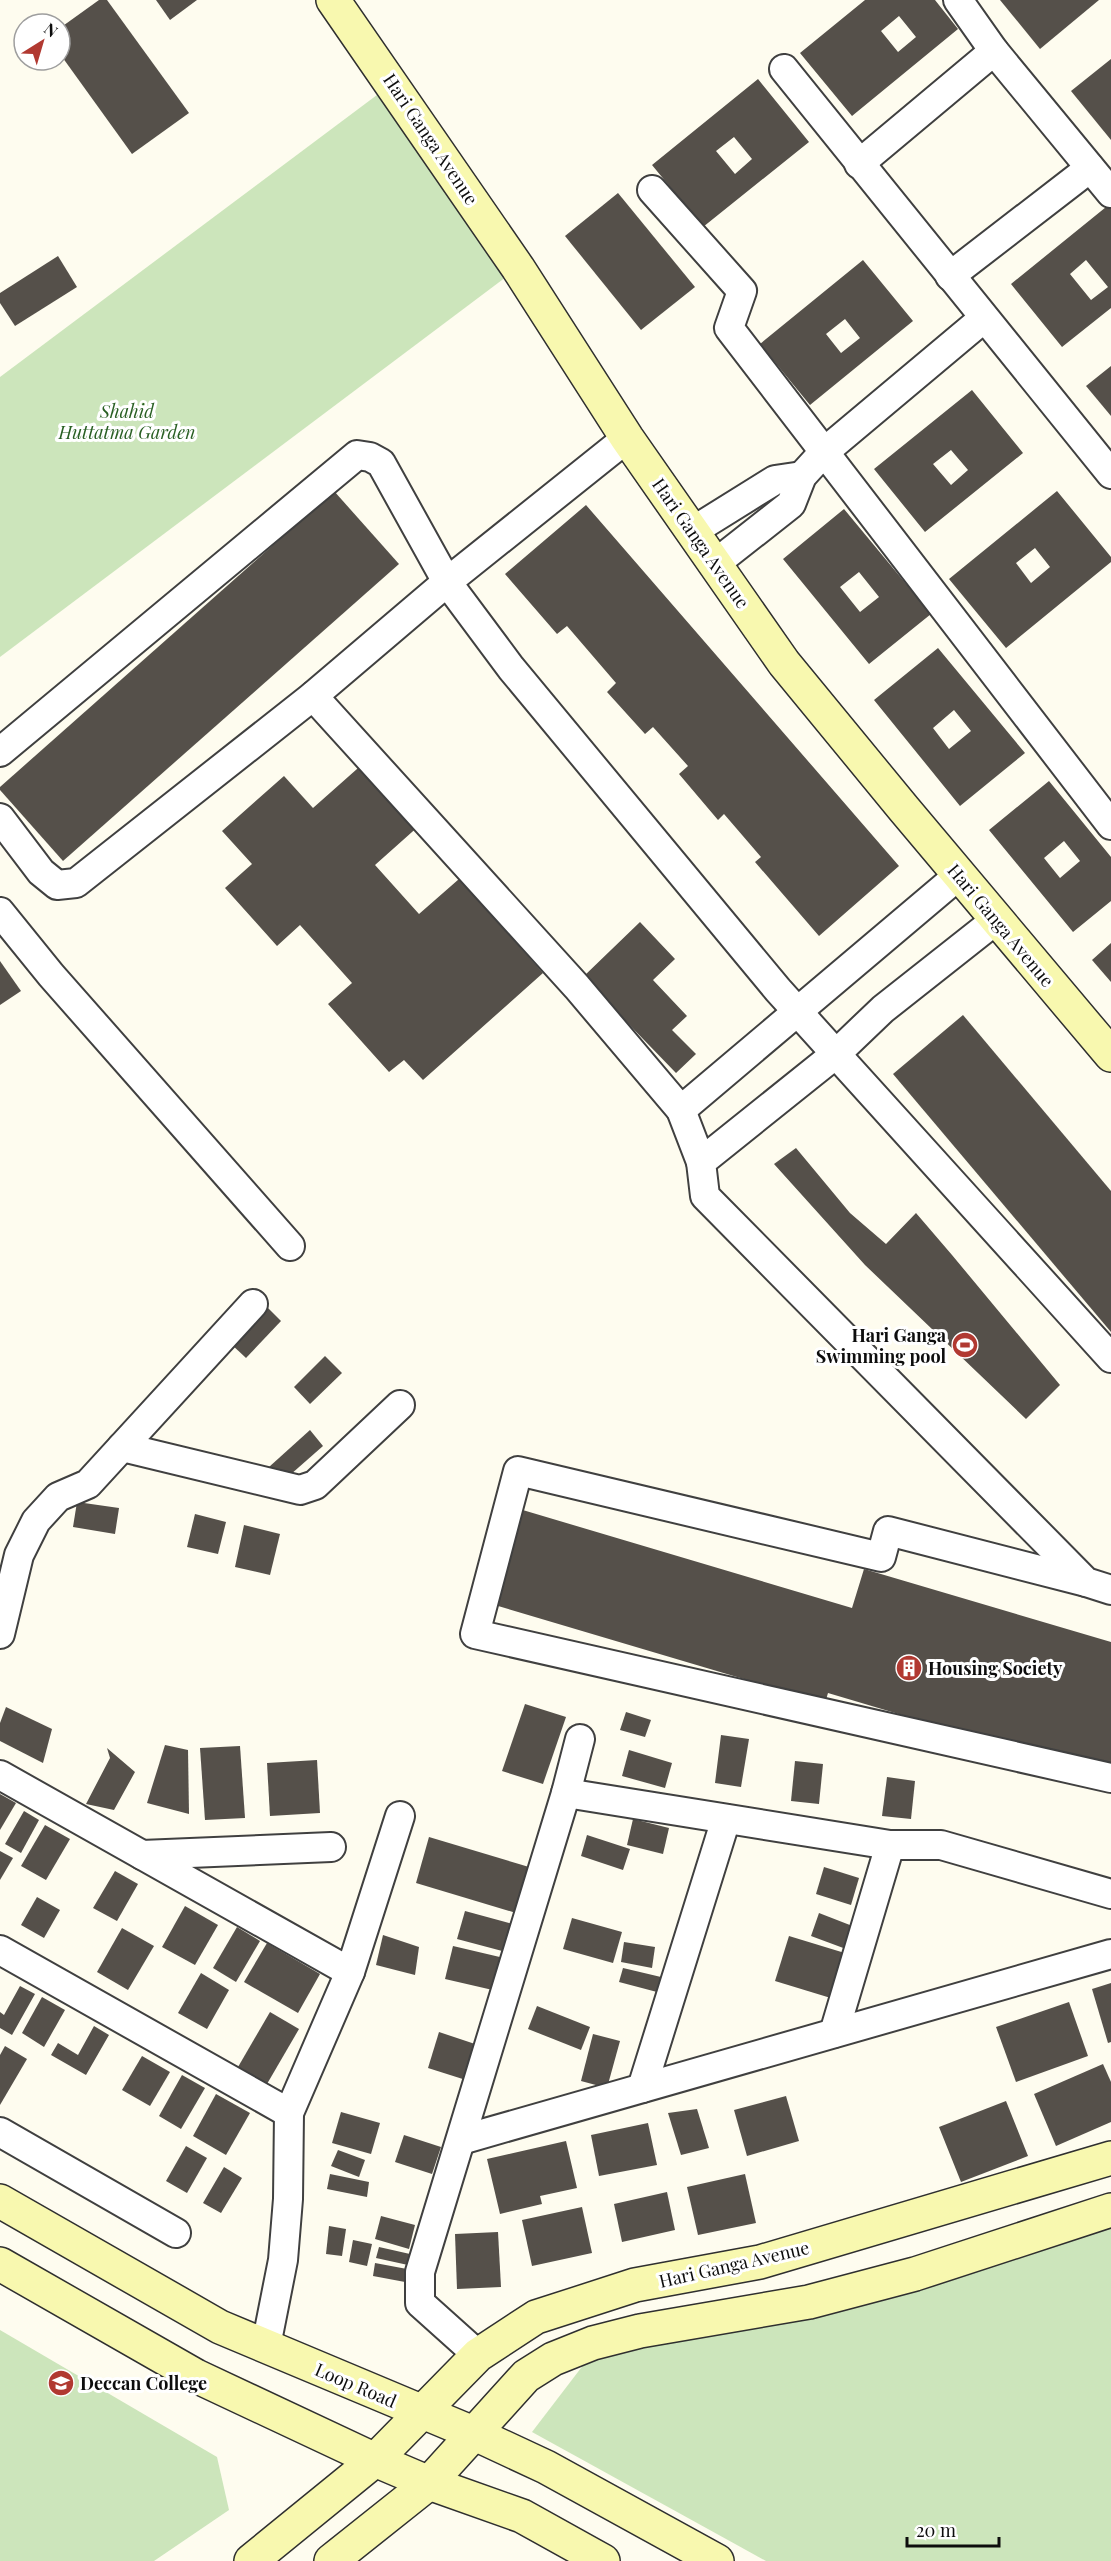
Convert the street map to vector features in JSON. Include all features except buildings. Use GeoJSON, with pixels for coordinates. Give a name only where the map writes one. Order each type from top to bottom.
{"type":"FeatureCollection","features":[{"type":"Feature","properties":{"kind":"street","name":"Hari Ganga Avenue"},"geometry":{"type":"LineString","coordinates":[[333,0],[511,258],[627,438],[784,663],[1111,1055]]}},
{"type":"Feature","properties":{"kind":"street"},"geometry":{"type":"LineString","coordinates":[[958,0],[994,51],[1111,193]]}},
{"type":"Feature","properties":{"kind":"street"},"geometry":{"type":"LineString","coordinates":[[859,164],[994,51]]}},
{"type":"Feature","properties":{"kind":"street"},"geometry":{"type":"LineString","coordinates":[[784,69],[1111,474]]}},
{"type":"Feature","properties":{"kind":"street"},"geometry":{"type":"LineString","coordinates":[[950,276],[1090,168]]}},
{"type":"Feature","properties":{"kind":"street"},"geometry":{"type":"LineString","coordinates":[[652,190],[742,291],[729,328],[1111,825]]}},
{"type":"Feature","properties":{"kind":"street"},"geometry":{"type":"LineString","coordinates":[[716,563],[791,504],[802,476],[823,453],[984,318]]}},
{"type":"Feature","properties":{"kind":"street"},"geometry":{"type":"LineString","coordinates":[[0,818],[41,872],[57,885],[76,883],[313,696],[447,582],[627,438]]}},
{"type":"Feature","properties":{"kind":"street"},"geometry":{"type":"LineString","coordinates":[[0,752],[357,455],[370,457],[381,464],[447,582],[511,668],[798,1012],[1111,1358]]}},
{"type":"Feature","properties":{"kind":"street"},"geometry":{"type":"LineString","coordinates":[[693,531],[775,480],[802,476]]}},
{"type":"Feature","properties":{"kind":"street"},"geometry":{"type":"LineString","coordinates":[[313,696],[577,987],[681,1110],[701,1162],[705,1196],[1099,1586]]}},
{"type":"Feature","properties":{"kind":"street"},"geometry":{"type":"LineString","coordinates":[[681,1110],[959,875]]}},
{"type":"Feature","properties":{"kind":"street"},"geometry":{"type":"LineString","coordinates":[[0,912],[51,975],[290,1246]]}},
{"type":"Feature","properties":{"kind":"street"},"geometry":{"type":"LineString","coordinates":[[701,1162],[837,1053],[883,1009],[997,919]]}},
{"type":"Feature","properties":{"kind":"street"},"geometry":{"type":"LineString","coordinates":[[0,1634],[19,1555],[36,1521],[57,1497],[88,1484],[253,1304]]}},
{"type":"Feature","properties":{"kind":"street"},"geometry":{"type":"LineString","coordinates":[[122,1448],[300,1490],[315,1485],[400,1405]]}},
{"type":"Feature","properties":{"kind":"street"},"geometry":{"type":"LineString","coordinates":[[1099,1586],[888,1531],[881,1557],[518,1471],[475,1634],[1111,1778]]}},
{"type":"Feature","properties":{"kind":"street"},"geometry":{"type":"LineString","coordinates":[[478,2355],[420,2303],[420,2272],[566,1793],[580,1739]]}},
{"type":"Feature","properties":{"kind":"street"},"geometry":{"type":"LineString","coordinates":[[0,1775],[350,1972]]}},
{"type":"Feature","properties":{"kind":"street"},"geometry":{"type":"LineString","coordinates":[[566,1793],[890,1845],[940,1845],[1111,1894]]}},
{"type":"Feature","properties":{"kind":"street"},"geometry":{"type":"LineString","coordinates":[[266,2346],[283,2260],[288,2199],[290,2113],[350,1972],[400,1816]]}},
{"type":"Feature","properties":{"kind":"street"},"geometry":{"type":"LineString","coordinates":[[642,2088],[726,1819]]}},
{"type":"Feature","properties":{"kind":"street"},"geometry":{"type":"LineString","coordinates":[[834,2033],[890,1845]]}},
{"type":"Feature","properties":{"kind":"street"},"geometry":{"type":"LineString","coordinates":[[142,1855],[331,1847]]}},
{"type":"Feature","properties":{"kind":"street"},"geometry":{"type":"LineString","coordinates":[[0,1950],[290,2113]]}},
{"type":"Feature","properties":{"kind":"street"},"geometry":{"type":"LineString","coordinates":[[461,2140],[1111,1954]]}},
{"type":"Feature","properties":{"kind":"street"},"geometry":{"type":"LineString","coordinates":[[0,2132],[176,2233]]}},
{"type":"Feature","properties":{"kind":"street","name":"Hari Ganga Avenue"},"geometry":{"type":"LineString","coordinates":[[250,2561],[375,2460],[478,2355],[536,2317],[635,2286],[760,2262],[1111,2158]]}},
{"type":"Feature","properties":{"kind":"street","name":"Loop Road"},"geometry":{"type":"LineString","coordinates":[[0,2201],[220,2326],[421,2413],[473,2433],[546,2467],[717,2561]]}},
{"type":"Feature","properties":{"kind":"street"},"geometry":{"type":"LineString","coordinates":[[331,2561],[429,2483],[526,2376],[553,2358],[593,2343],[640,2331],[809,2302],[915,2274],[1111,2210]]}},
{"type":"Feature","properties":{"kind":"street"},"geometry":{"type":"LineString","coordinates":[[0,2264],[196,2376],[375,2460],[429,2483],[522,2516],[603,2561]]}},
{"type":"Feature","properties":{"kind":"green space","name":"Shahid Huttatma Garden"},"geometry":{"type":"Polygon","coordinates":[[[393,83],[518,268],[0,657],[0,377],[393,83]]]}},
{"type":"Feature","properties":{"kind":"green space"},"geometry":{"type":"Polygon","coordinates":[[[1111,2219],[1111,2561],[766,2561],[532,2432],[594,2351],[1111,2219]]]}},
{"type":"Feature","properties":{"kind":"green space","name":"Deccan College"},"geometry":{"type":"Polygon","coordinates":[[[0,2330],[217,2457],[229,2510],[154,2561],[0,2561],[0,2330]]]}},
{"type":"Feature","properties":{"kind":"place","name":"Hari Ganga Swimming pool"},"geometry":{"type":"Point","coordinates":[965,1345]}},
{"type":"Feature","properties":{"kind":"place","name":"Housing Society"},"geometry":{"type":"Point","coordinates":[909,1668]}},
{"type":"Feature","properties":{"kind":"place","name":"Deccan College"},"geometry":{"type":"Point","coordinates":[61,2383]}}]}
